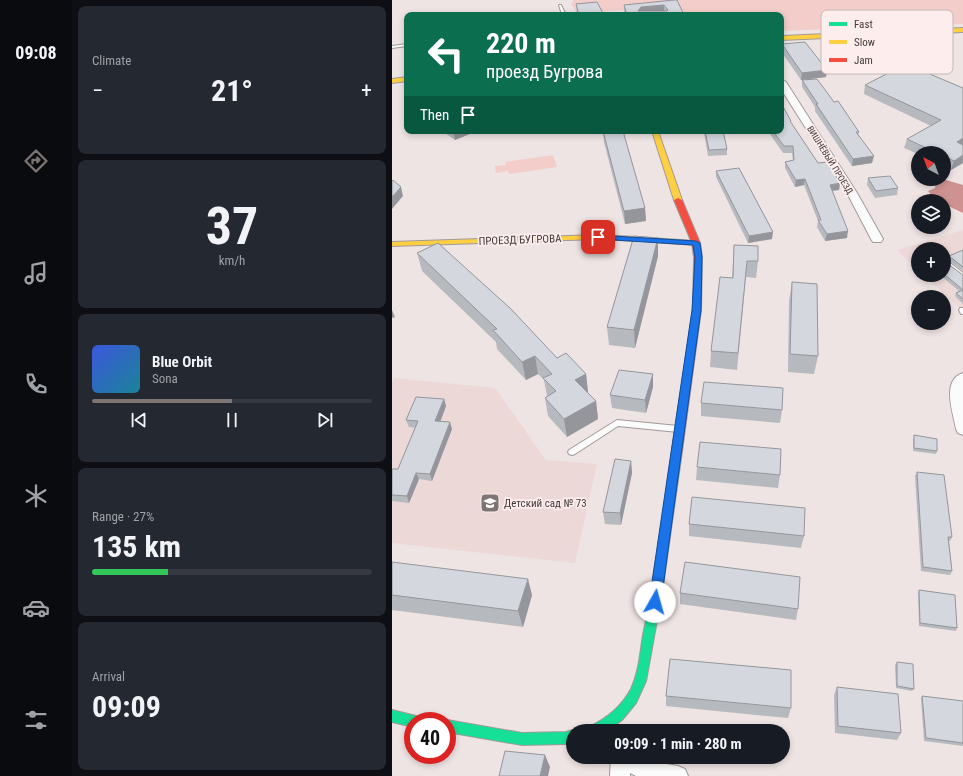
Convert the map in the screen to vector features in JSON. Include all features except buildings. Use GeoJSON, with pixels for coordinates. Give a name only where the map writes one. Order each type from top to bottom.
{"type":"FeatureCollection","features":[{"type":"Feature","properties":{"kind":"street"},"geometry":{"type":"LineString","coordinates":[[953,30],[963,30]]}},
{"type":"Feature","properties":{"kind":"street"},"geometry":{"type":"LineString","coordinates":[[784,38],[821,36]]}},
{"type":"Feature","properties":{"kind":"street"},"geometry":{"type":"LineString","coordinates":[[392,81],[404,79]]}},
{"type":"Feature","properties":{"kind":"street","name":"ВИШНЁВЫЙ ПРОЕЗД"},"geometry":{"type":"LineString","coordinates":[[784,87],[852,193],[877,239]]}},
{"type":"Feature","properties":{"kind":"street"},"geometry":{"type":"LineString","coordinates":[[607,724],[619,714],[635,693],[642,670],[653,616],[697,310],[698,257],[696,243],[681,208],[656,134]]}},
{"type":"Feature","properties":{"kind":"street","name":"ПРОЕЗД БУГРОВА"},"geometry":{"type":"LineString","coordinates":[[392,244],[598,237],[696,243]]}},
{"type":"Feature","properties":{"kind":"street"},"geometry":{"type":"LineString","coordinates":[[963,378],[957,385],[957,392],[963,429]]}},
{"type":"Feature","properties":{"kind":"street"},"geometry":{"type":"LineString","coordinates":[[392,716],[404,718]]}},
{"type":"Feature","properties":{"kind":"street"},"geometry":{"type":"LineString","coordinates":[[456,728],[522,739],[566,736]]}},
{"type":"Feature","properties":{"kind":"street"},"geometry":{"type":"LineString","coordinates":[[621,764],[647,771],[678,776]]}},
{"type":"Feature","properties":{"kind":"lane"},"geometry":{"type":"LineString","coordinates":[[560,6],[563,12]]}},
{"type":"Feature","properties":{"kind":"lane"},"geometry":{"type":"LineString","coordinates":[[392,47],[404,45]]}},
{"type":"Feature","properties":{"kind":"lane"},"geometry":{"type":"LineString","coordinates":[[951,266],[963,276]]}},
{"type":"Feature","properties":{"kind":"lane"},"geometry":{"type":"LineString","coordinates":[[572,452],[617,423],[680,429]]}},
{"type":"Feature","properties":{"kind":"shaded area"},"geometry":{"type":"Polygon","coordinates":[[[574,0],[963,0],[963,24],[953,24],[953,10],[821,10],[821,29],[784,31],[784,12],[680,12],[679,10],[634,9],[576,12],[571,4],[574,0]]]}},
{"type":"Feature","properties":{"kind":"shaded area"},"geometry":{"type":"Polygon","coordinates":[[[553,155],[557,167],[509,174],[508,171],[496,173],[495,166],[506,165],[505,162],[553,155]]]}},
{"type":"Feature","properties":{"kind":"shaded area"},"geometry":{"type":"Polygon","coordinates":[[[951,181],[963,185],[963,213],[951,207],[951,194],[931,194],[928,191],[935,188],[935,186],[951,186],[951,181]]]}},
{"type":"Feature","properties":{"kind":"shaded area"},"geometry":{"type":"Polygon","coordinates":[[[963,230],[963,311],[951,300],[951,290],[940,290],[932,282],[951,282],[951,242],[923,242],[963,230]]]}},
{"type":"Feature","properties":{"kind":"shaded area"},"geometry":{"type":"Polygon","coordinates":[[[911,246],[911,263],[897,250],[911,246]]]}},
{"type":"Feature","properties":{"kind":"shaded area","name":"Детский сад № 73"},"geometry":{"type":"Polygon","coordinates":[[[394,378],[495,388],[546,460],[597,464],[575,563],[392,543],[392,383],[394,378]]]}},
{"type":"Feature","properties":{"kind":"traffic: fast"},"geometry":{"type":"LineString","coordinates":[[637,239],[696,243]]}},
{"type":"Feature","properties":{"kind":"traffic: fast"},"geometry":{"type":"LineString","coordinates":[[608,724],[623,710],[632,699],[640,681],[657,593],[677,451]]}},
{"type":"Feature","properties":{"kind":"traffic: fast"},"geometry":{"type":"LineString","coordinates":[[392,716],[404,718]]}},
{"type":"Feature","properties":{"kind":"traffic: fast"},"geometry":{"type":"LineString","coordinates":[[456,728],[522,739],[566,738]]}},
{"type":"Feature","properties":{"kind":"traffic: slow"},"geometry":{"type":"LineString","coordinates":[[953,30],[963,30]]}},
{"type":"Feature","properties":{"kind":"traffic: slow"},"geometry":{"type":"LineString","coordinates":[[784,38],[821,36]]}},
{"type":"Feature","properties":{"kind":"traffic: slow"},"geometry":{"type":"LineString","coordinates":[[392,81],[404,79]]}},
{"type":"Feature","properties":{"kind":"traffic: slow"},"geometry":{"type":"LineString","coordinates":[[656,134],[678,200]]}},
{"type":"Feature","properties":{"kind":"traffic: slow"},"geometry":{"type":"LineString","coordinates":[[392,244],[598,237],[637,239]]}},
{"type":"Feature","properties":{"kind":"traffic: jam"},"geometry":{"type":"LineString","coordinates":[[677,451],[697,310],[698,257],[696,243],[678,200]]}},
{"type":"Feature","properties":{"kind":"place","name":"Детский сад № 73"},"geometry":{"type":"Point","coordinates":[490,503]}},
{"type":"Feature","properties":{"kind":"route"},"geometry":{"type":"LineString","coordinates":[[598,237],[696,243],[698,257],[697,310],[655,602]]}}]}
